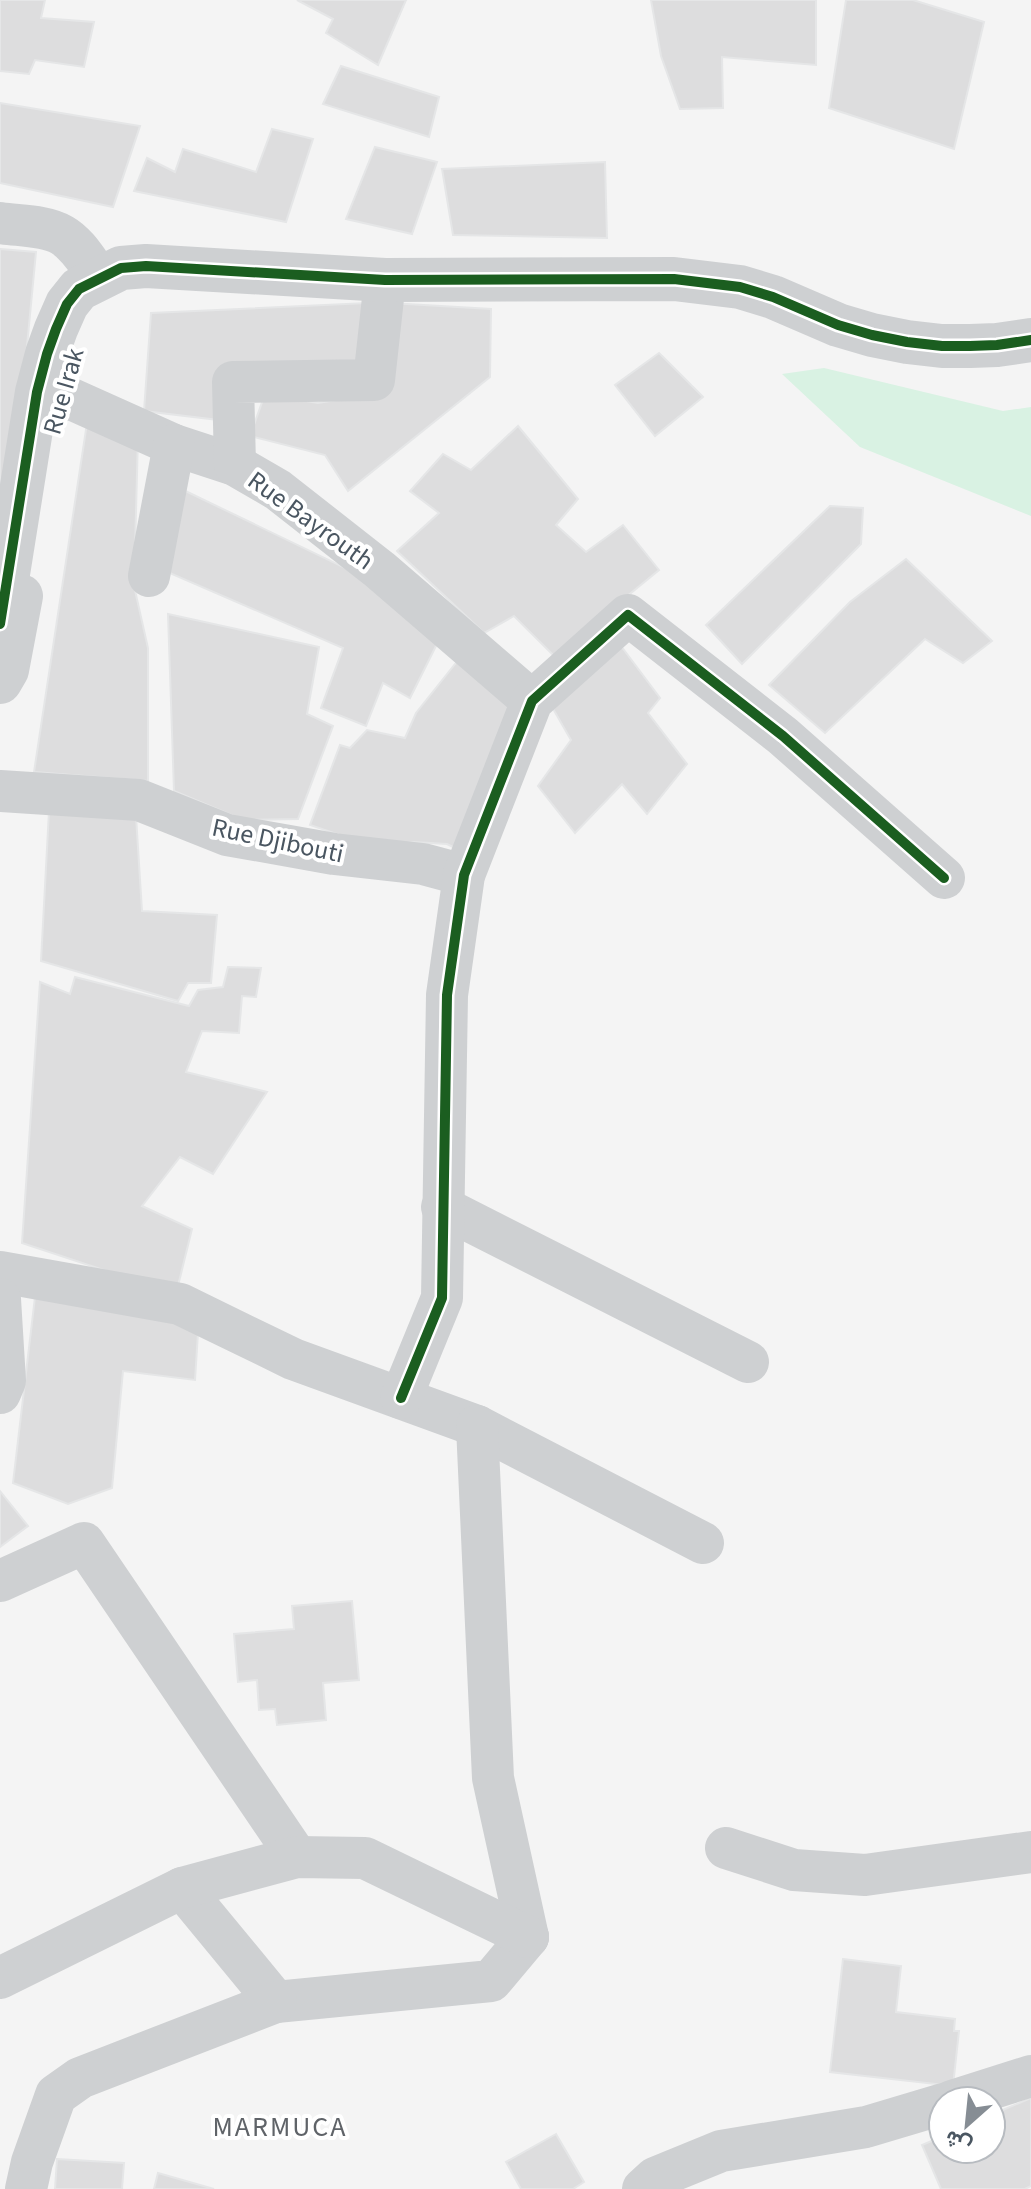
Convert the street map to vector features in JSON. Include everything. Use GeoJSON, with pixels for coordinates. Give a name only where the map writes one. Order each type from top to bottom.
{"type":"FeatureCollection","features":[{"type":"Feature","properties":{"kind":"street"},"geometry":{"type":"LineString","coordinates":[[0,223],[53,231],[63,236],[99,277],[133,266],[385,280],[674,279],[740,287],[773,297],[838,325],[907,342],[970,346],[1031,340]]}},
{"type":"Feature","properties":{"kind":"street","name":"Rue Irak"},"geometry":{"type":"LineString","coordinates":[[0,682],[7,670],[11,651],[58,393],[72,350],[96,303],[99,277]]}},
{"type":"Feature","properties":{"kind":"street","name":"Rue Irak"},"geometry":{"type":"LineString","coordinates":[[0,624],[37,392],[47,354],[72,296],[99,277]]}},
{"type":"Feature","properties":{"kind":"street"},"geometry":{"type":"LineString","coordinates":[[235,465],[233,382],[374,380],[385,280]]}},
{"type":"Feature","properties":{"kind":"street","name":"Rue Bayrouth"},"geometry":{"type":"LineString","coordinates":[[58,393],[174,445],[235,465],[278,490],[357,552],[532,701]]}},
{"type":"Feature","properties":{"kind":"street"},"geometry":{"type":"LineString","coordinates":[[149,576],[174,445]]}},
{"type":"Feature","properties":{"kind":"street"},"geometry":{"type":"LineString","coordinates":[[401,1398],[442,1298],[447,995],[464,875],[532,701],[628,615],[783,736],[944,878]]}},
{"type":"Feature","properties":{"kind":"street","name":"Rue Djibouti"},"geometry":{"type":"LineString","coordinates":[[0,791],[139,800],[227,835],[334,854],[423,864],[464,875]]}},
{"type":"Feature","properties":{"kind":"street"},"geometry":{"type":"LineString","coordinates":[[442,1207],[748,1362]]}},
{"type":"Feature","properties":{"kind":"street"},"geometry":{"type":"LineString","coordinates":[[0,1272],[180,1304],[293,1359],[477,1426],[703,1543]]}},
{"type":"Feature","properties":{"kind":"street"},"geometry":{"type":"LineString","coordinates":[[0,1299],[5,1381],[0,1393]]}},
{"type":"Feature","properties":{"kind":"street"},"geometry":{"type":"LineString","coordinates":[[477,1426],[493,1778],[528,1937]]}},
{"type":"Feature","properties":{"kind":"street"},"geometry":{"type":"LineString","coordinates":[[0,1581],[84,1543],[297,1857]]}},
{"type":"Feature","properties":{"kind":"street"},"geometry":{"type":"LineString","coordinates":[[726,1848],[794,1870],[865,1875],[1031,1852]]}},
{"type":"Feature","properties":{"kind":"street"},"geometry":{"type":"LineString","coordinates":[[0,1978],[182,1888],[297,1857],[365,1858],[528,1937]]}},
{"type":"Feature","properties":{"kind":"street"},"geometry":{"type":"LineString","coordinates":[[182,1888],[276,2002]]}},
{"type":"Feature","properties":{"kind":"street"},"geometry":{"type":"LineString","coordinates":[[26,2189],[32,2162],[56,2095],[80,2078],[276,2002],[491,1981],[528,1937]]}},
{"type":"Feature","properties":{"kind":"street"},"geometry":{"type":"LineString","coordinates":[[1003,2085],[1031,2076]]}},
{"type":"Feature","properties":{"kind":"street"},"geometry":{"type":"LineString","coordinates":[[643,2189],[655,2178],[721,2151],[866,2127],[927,2109]]}},
{"type":"Feature","properties":{"kind":"green space"},"geometry":{"type":"Polygon","coordinates":[[[824,368],[1003,411],[1031,407],[1031,516],[860,447],[782,374],[824,368]]]}},
{"type":"Feature","properties":{"kind":"building"},"geometry":{"type":"Polygon","coordinates":[[[0,0],[45,0],[41,18],[94,22],[84,67],[35,60],[29,74],[0,71],[0,0]]]}},
{"type":"Feature","properties":{"kind":"building"},"geometry":{"type":"Polygon","coordinates":[[[297,0],[406,0],[378,65],[326,33],[333,19],[297,0]]]}},
{"type":"Feature","properties":{"kind":"building"},"geometry":{"type":"Polygon","coordinates":[[[651,0],[816,0],[816,65],[722,57],[723,108],[680,109],[661,56],[651,0]]]}},
{"type":"Feature","properties":{"kind":"building"},"geometry":{"type":"Polygon","coordinates":[[[846,0],[913,0],[984,22],[954,149],[829,108],[846,0]]]}},
{"type":"Feature","properties":{"kind":"building"},"geometry":{"type":"Polygon","coordinates":[[[341,66],[439,97],[429,137],[323,104],[341,66]]]}},
{"type":"Feature","properties":{"kind":"building"},"geometry":{"type":"Polygon","coordinates":[[[0,103],[140,126],[113,207],[0,183],[0,103]]]}},
{"type":"Feature","properties":{"kind":"building"},"geometry":{"type":"Polygon","coordinates":[[[272,129],[313,139],[286,222],[134,191],[147,158],[175,172],[183,149],[256,172],[272,129]]]}},
{"type":"Feature","properties":{"kind":"building"},"geometry":{"type":"Polygon","coordinates":[[[375,147],[437,162],[412,234],[346,219],[375,147]]]}},
{"type":"Feature","properties":{"kind":"building"},"geometry":{"type":"Polygon","coordinates":[[[605,162],[607,238],[453,235],[442,169],[605,162]]]}},
{"type":"Feature","properties":{"kind":"building"},"geometry":{"type":"Polygon","coordinates":[[[0,249],[36,252],[7,555],[0,554],[0,249]]]}},
{"type":"Feature","properties":{"kind":"building"},"geometry":{"type":"Polygon","coordinates":[[[367,303],[368,363],[219,371],[219,420],[144,411],[151,313],[367,303]]]}},
{"type":"Feature","properties":{"kind":"building"},"geometry":{"type":"Polygon","coordinates":[[[390,303],[491,309],[490,377],[348,491],[325,455],[250,436],[265,394],[318,403],[387,392],[390,303]]]}},
{"type":"Feature","properties":{"kind":"building"},"geometry":{"type":"Polygon","coordinates":[[[659,353],[703,397],[655,436],[615,385],[659,353]]]}},
{"type":"Feature","properties":{"kind":"building"},"geometry":{"type":"Polygon","coordinates":[[[87,423],[138,437],[134,586],[148,648],[148,781],[34,772],[87,423]]]}},
{"type":"Feature","properties":{"kind":"building"},"geometry":{"type":"Polygon","coordinates":[[[518,426],[578,499],[556,525],[586,552],[623,525],[659,570],[554,656],[514,616],[484,633],[397,551],[439,513],[410,491],[443,454],[471,470],[518,426]]]}},
{"type":"Feature","properties":{"kind":"building"},"geometry":{"type":"Polygon","coordinates":[[[173,485],[389,589],[440,638],[410,698],[383,683],[366,726],[321,708],[343,648],[158,568],[173,485]]]}},
{"type":"Feature","properties":{"kind":"building"},"geometry":{"type":"Polygon","coordinates":[[[830,506],[863,508],[861,544],[742,664],[706,625],[830,506]]]}},
{"type":"Feature","properties":{"kind":"building"},"geometry":{"type":"Polygon","coordinates":[[[906,559],[992,641],[963,663],[925,639],[825,733],[769,685],[850,602],[906,559]]]}},
{"type":"Feature","properties":{"kind":"building"},"geometry":{"type":"Polygon","coordinates":[[[168,614],[319,647],[307,714],[333,726],[298,819],[243,820],[174,791],[168,614]]]}},
{"type":"Feature","properties":{"kind":"building"},"geometry":{"type":"Polygon","coordinates":[[[621,646],[660,698],[648,713],[687,764],[647,814],[622,784],[575,833],[538,786],[571,740],[552,707],[621,646]]]}},
{"type":"Feature","properties":{"kind":"building"},"geometry":{"type":"Polygon","coordinates":[[[467,649],[521,703],[465,853],[447,844],[413,842],[375,847],[310,825],[340,745],[350,748],[367,730],[405,738],[416,713],[467,649]]]}},
{"type":"Feature","properties":{"kind":"building"},"geometry":{"type":"Polygon","coordinates":[[[49,811],[136,816],[142,911],[217,915],[211,983],[188,983],[178,1001],[41,961],[49,811]]]}},
{"type":"Feature","properties":{"kind":"building"},"geometry":{"type":"Polygon","coordinates":[[[228,967],[261,968],[256,997],[242,996],[239,1033],[202,1031],[186,1072],[267,1092],[213,1174],[180,1157],[142,1206],[192,1229],[176,1294],[22,1243],[40,982],[70,994],[75,977],[189,1006],[198,990],[223,987],[228,967]]]}},
{"type":"Feature","properties":{"kind":"building"},"geometry":{"type":"Polygon","coordinates":[[[37,1280],[199,1317],[195,1380],[123,1371],[112,1488],[68,1504],[13,1483],[37,1280]]]}},
{"type":"Feature","properties":{"kind":"building"},"geometry":{"type":"Polygon","coordinates":[[[0,1491],[28,1526],[0,1547],[0,1491]]]}},
{"type":"Feature","properties":{"kind":"building"},"geometry":{"type":"Polygon","coordinates":[[[352,1601],[359,1680],[323,1683],[326,1720],[277,1725],[275,1709],[259,1710],[257,1680],[238,1682],[234,1634],[294,1629],[292,1606],[352,1601]]]}},
{"type":"Feature","properties":{"kind":"building"},"geometry":{"type":"Polygon","coordinates":[[[843,1959],[901,1966],[896,2012],[955,2019],[954,2031],[959,2031],[953,2085],[830,2072],[843,1959]]]}},
{"type":"Feature","properties":{"kind":"building"},"geometry":{"type":"Polygon","coordinates":[[[1031,2098],[1031,2186],[1025,2189],[941,2189],[931,2165],[1007,2165],[1007,2108],[1031,2098]]]}},
{"type":"Feature","properties":{"kind":"building"},"geometry":{"type":"Polygon","coordinates":[[[556,2134],[584,2182],[573,2189],[521,2189],[506,2162],[556,2134]]]}},
{"type":"Feature","properties":{"kind":"building"},"geometry":{"type":"Polygon","coordinates":[[[57,2159],[124,2163],[122,2189],[55,2189],[57,2159]]]}},
{"type":"Feature","properties":{"kind":"building"},"geometry":{"type":"Polygon","coordinates":[[[158,2173],[214,2189],[154,2189],[158,2173]]]}},
{"type":"Feature","properties":{"kind":"cycle path"},"geometry":{"type":"LineString","coordinates":[[0,624],[37,392],[47,354],[67,304],[79,289],[121,268],[146,266],[385,280],[674,279],[740,287],[773,297],[838,325],[907,342],[970,346],[1031,340]]}},
{"type":"Feature","properties":{"kind":"cycle path"},"geometry":{"type":"LineString","coordinates":[[401,1398],[442,1298],[447,995],[464,875],[532,701],[628,615],[783,736],[944,878]]}},
{"type":"Feature","properties":{"kind":"district","name":"MARMUCA"},"geometry":{"type":"Point","coordinates":[280,2126]}}]}
